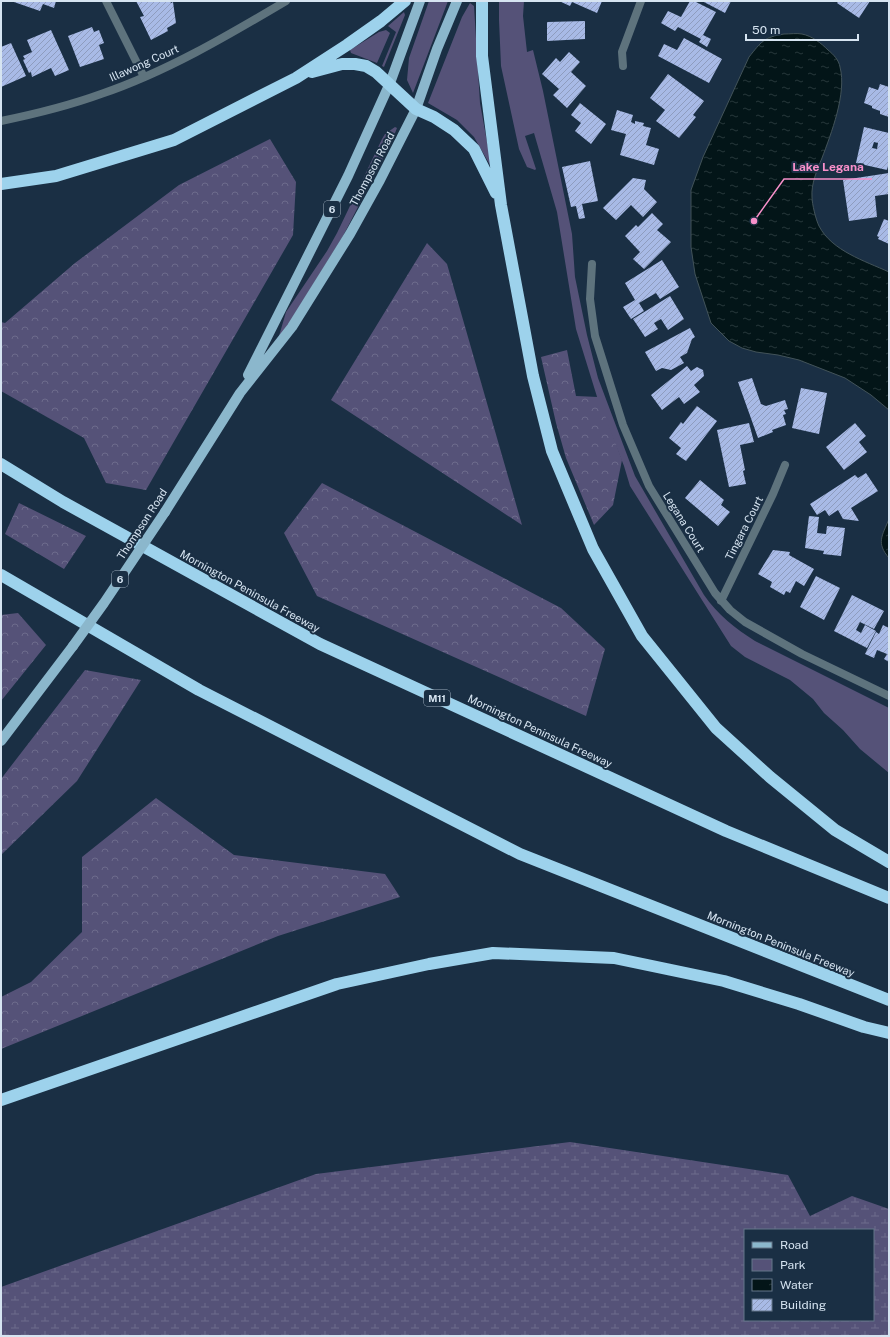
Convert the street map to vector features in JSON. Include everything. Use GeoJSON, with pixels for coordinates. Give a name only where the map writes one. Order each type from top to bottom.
{"type":"FeatureCollection","features":[{"type":"Feature","properties":{"kind":"highway"},"geometry":{"type":"LineString","coordinates":[[1,184],[56,176],[174,140],[296,78],[347,45],[405,1]]}},
{"type":"Feature","properties":{"kind":"highway"},"geometry":{"type":"LineString","coordinates":[[482,1],[482,56],[501,205],[533,376],[552,451],[593,549],[642,636],[716,728],[770,778],[835,830],[889,862]]}},
{"type":"Feature","properties":{"kind":"highway"},"geometry":{"type":"LineString","coordinates":[[296,78],[342,64],[366,66],[376,72],[390,83],[416,109],[434,117],[454,130],[474,149],[485,169],[501,205]]}},
{"type":"Feature","properties":{"kind":"highway","name":"Mornington Peninsula Freeway"},"geometry":{"type":"LineString","coordinates":[[1,464],[63,502],[320,644],[726,830],[889,898]]}},
{"type":"Feature","properties":{"kind":"highway","name":"Mornington Peninsula Freeway"},"geometry":{"type":"LineString","coordinates":[[1,575],[199,690],[520,854],[889,1000]]}},
{"type":"Feature","properties":{"kind":"highway"},"geometry":{"type":"LineString","coordinates":[[1,1100],[337,984],[429,964],[492,953],[614,958],[724,981],[799,1004],[864,1027],[889,1033]]}},
{"type":"Feature","properties":{"kind":"main road","name":"Thompson Road"},"geometry":{"type":"LineString","coordinates":[[1,742],[108,597],[165,512],[240,393],[348,176],[390,83],[420,1]]}},
{"type":"Feature","properties":{"kind":"main road","name":"Thompson Road"},"geometry":{"type":"LineString","coordinates":[[240,393],[292,327],[340,250],[380,180],[416,109],[437,50],[457,1]]}},
{"type":"Feature","properties":{"kind":"street"},"geometry":{"type":"LineString","coordinates":[[106,1],[144,77]]}},
{"type":"Feature","properties":{"kind":"street","name":"Illawong Court"},"geometry":{"type":"LineString","coordinates":[[1,121],[68,105],[102,94],[144,77],[192,54],[286,1]]}},
{"type":"Feature","properties":{"kind":"street"},"geometry":{"type":"LineString","coordinates":[[623,66],[622,52],[641,1]]}},
{"type":"Feature","properties":{"kind":"street","name":"Legana Court"},"geometry":{"type":"LineString","coordinates":[[592,264],[590,299],[595,336],[623,425],[648,486],[710,586],[721,600],[745,622],[802,654],[889,696]]}},
{"type":"Feature","properties":{"kind":"street","name":"Tingara Court"},"geometry":{"type":"LineString","coordinates":[[721,600],[773,494],[785,465]]}},
{"type":"Feature","properties":{"kind":"green space"},"geometry":{"type":"Polygon","coordinates":[[[429,1],[448,1],[413,93],[407,80],[409,58],[429,1]]]}},
{"type":"Feature","properties":{"kind":"green space"},"geometry":{"type":"Polygon","coordinates":[[[499,1],[524,1],[523,16],[527,52],[533,50],[543,91],[572,234],[575,277],[587,335],[598,378],[635,476],[704,595],[727,621],[755,641],[889,708],[889,773],[860,749],[843,730],[824,713],[813,699],[790,680],[745,657],[731,646],[630,486],[624,466],[598,400],[576,329],[557,212],[534,133],[525,136],[536,169],[535,170],[527,167],[519,149],[501,66],[499,1]]]}},
{"type":"Feature","properties":{"kind":"green space"},"geometry":{"type":"Polygon","coordinates":[[[470,3],[474,6],[480,103],[492,164],[490,165],[474,137],[457,120],[428,103],[462,17],[470,3]]]}},
{"type":"Feature","properties":{"kind":"green space"},"geometry":{"type":"Polygon","coordinates":[[[404,12],[405,15],[384,67],[382,66],[396,32],[388,26],[404,12]]]}},
{"type":"Feature","properties":{"kind":"green space"},"geometry":{"type":"Polygon","coordinates":[[[386,30],[390,33],[377,63],[351,53],[350,50],[379,32],[386,30]]]}},
{"type":"Feature","properties":{"kind":"green space"},"geometry":{"type":"Polygon","coordinates":[[[395,127],[397,128],[391,143],[343,236],[280,338],[279,336],[286,312],[327,251],[337,233],[382,139],[385,134],[395,127]]]}},
{"type":"Feature","properties":{"kind":"green space"},"geometry":{"type":"Polygon","coordinates":[[[270,139],[296,182],[293,235],[146,490],[106,483],[84,438],[1,391],[1,322],[5,323],[75,263],[179,185],[270,139]]]}},
{"type":"Feature","properties":{"kind":"green space"},"geometry":{"type":"Polygon","coordinates":[[[427,243],[447,264],[522,525],[331,400],[427,243]]]}},
{"type":"Feature","properties":{"kind":"green space"},"geometry":{"type":"Polygon","coordinates":[[[567,350],[576,396],[598,397],[622,460],[613,505],[594,525],[566,458],[556,423],[541,357],[567,350]]]}},
{"type":"Feature","properties":{"kind":"green space"},"geometry":{"type":"Polygon","coordinates":[[[322,483],[561,608],[605,649],[586,716],[317,596],[284,533],[322,483]]]}},
{"type":"Feature","properties":{"kind":"green space"},"geometry":{"type":"Polygon","coordinates":[[[19,503],[86,536],[64,569],[5,534],[19,503]]]}},
{"type":"Feature","properties":{"kind":"green space"},"geometry":{"type":"Polygon","coordinates":[[[18,613],[46,645],[1,701],[1,615],[18,613]]]}},
{"type":"Feature","properties":{"kind":"green space"},"geometry":{"type":"Polygon","coordinates":[[[85,670],[141,680],[77,781],[1,855],[1,779],[85,670]]]}},
{"type":"Feature","properties":{"kind":"green space"},"geometry":{"type":"Polygon","coordinates":[[[156,798],[234,855],[385,874],[400,897],[278,936],[1,1049],[1,997],[31,982],[82,932],[82,857],[156,798]]]}},
{"type":"Feature","properties":{"kind":"green space"},"geometry":{"type":"Polygon","coordinates":[[[570,1142],[788,1175],[810,1216],[852,1196],[889,1209],[889,1336],[1,1336],[1,1287],[316,1174],[570,1142]]]}},
{"type":"Feature","properties":{"kind":"water"},"geometry":{"type":"Polygon","coordinates":[[[784,34],[800,34],[813,38],[832,53],[839,64],[842,77],[840,101],[826,148],[813,182],[813,204],[815,216],[819,226],[832,242],[850,254],[889,272],[889,410],[871,395],[845,378],[799,360],[756,352],[742,348],[729,341],[711,323],[695,274],[691,247],[691,190],[703,157],[749,57],[767,39],[784,34]]]}},
{"type":"Feature","properties":{"kind":"water"},"geometry":{"type":"Polygon","coordinates":[[[889,519],[889,558],[881,544],[882,535],[889,519]]]}},
{"type":"Feature","properties":{"kind":"building"},"geometry":{"type":"Polygon","coordinates":[[[11,1],[56,1],[54,8],[43,4],[40,11],[11,1]]]}},
{"type":"Feature","properties":{"kind":"building"},"geometry":{"type":"Polygon","coordinates":[[[136,1],[173,2],[176,23],[167,28],[168,31],[151,40],[140,17],[144,16],[136,1]]]}},
{"type":"Feature","properties":{"kind":"building"},"geometry":{"type":"Polygon","coordinates":[[[559,1],[602,1],[597,13],[572,2],[570,6],[559,1]]]}},
{"type":"Feature","properties":{"kind":"building"},"geometry":{"type":"Polygon","coordinates":[[[690,1],[694,1],[716,12],[703,35],[711,39],[707,47],[699,42],[701,39],[678,27],[675,31],[661,23],[668,11],[681,17],[690,1]]]}},
{"type":"Feature","properties":{"kind":"building"},"geometry":{"type":"Polygon","coordinates":[[[702,1],[731,1],[725,13],[702,1]]]}},
{"type":"Feature","properties":{"kind":"building"},"geometry":{"type":"Polygon","coordinates":[[[838,1],[870,1],[859,18],[837,3],[838,1]]]}},
{"type":"Feature","properties":{"kind":"building"},"geometry":{"type":"Polygon","coordinates":[[[585,21],[585,39],[547,41],[547,22],[585,21]]]}},
{"type":"Feature","properties":{"kind":"building"},"geometry":{"type":"Polygon","coordinates":[[[92,27],[94,32],[99,30],[104,43],[99,45],[104,59],[80,67],[68,36],[92,27]]]}},
{"type":"Feature","properties":{"kind":"building"},"geometry":{"type":"Polygon","coordinates":[[[51,30],[69,70],[55,76],[51,68],[32,77],[31,72],[29,73],[23,60],[25,59],[23,56],[32,52],[27,40],[51,30]]]}},
{"type":"Feature","properties":{"kind":"building"},"geometry":{"type":"Polygon","coordinates":[[[684,38],[722,59],[709,83],[658,56],[664,44],[677,50],[684,38]]]}},
{"type":"Feature","properties":{"kind":"building"},"geometry":{"type":"Polygon","coordinates":[[[11,43],[26,76],[1,87],[1,47],[11,43]]]}},
{"type":"Feature","properties":{"kind":"building"},"geometry":{"type":"Polygon","coordinates":[[[569,52],[580,62],[571,72],[586,86],[567,108],[553,95],[559,89],[542,74],[556,58],[560,62],[569,52]]]}},
{"type":"Feature","properties":{"kind":"building"},"geometry":{"type":"Polygon","coordinates":[[[668,74],[704,101],[693,115],[696,117],[679,138],[656,121],[665,110],[650,98],[668,74]]]}},
{"type":"Feature","properties":{"kind":"building"},"geometry":{"type":"Polygon","coordinates":[[[880,84],[889,87],[889,117],[880,114],[880,111],[864,103],[869,87],[878,90],[880,84]]]}},
{"type":"Feature","properties":{"kind":"building"},"geometry":{"type":"Polygon","coordinates":[[[580,103],[606,124],[591,144],[575,131],[581,123],[571,115],[580,103]]]}},
{"type":"Feature","properties":{"kind":"building"},"geometry":{"type":"Polygon","coordinates":[[[617,110],[633,115],[631,122],[635,124],[635,121],[644,123],[643,126],[651,128],[646,145],[659,149],[654,165],[620,155],[626,134],[611,130],[617,110]]]}},
{"type":"Feature","properties":{"kind":"building"},"geometry":{"type":"Polygon","coordinates":[[[864,127],[889,133],[889,162],[887,170],[856,163],[864,127]],[[874,142],[872,148],[877,149],[878,143],[874,142]]]}},
{"type":"Feature","properties":{"kind":"building"},"geometry":{"type":"Polygon","coordinates":[[[590,161],[598,201],[582,204],[585,218],[579,219],[576,206],[571,207],[562,167],[590,161]]]}},
{"type":"Feature","properties":{"kind":"building"},"geometry":{"type":"Polygon","coordinates":[[[889,173],[889,194],[875,196],[877,217],[849,221],[843,180],[889,173]]]}},
{"type":"Feature","properties":{"kind":"building"},"geometry":{"type":"Polygon","coordinates":[[[633,178],[646,180],[644,189],[657,202],[643,217],[631,205],[616,220],[603,208],[633,178]]]}},
{"type":"Feature","properties":{"kind":"building"},"geometry":{"type":"Polygon","coordinates":[[[652,213],[663,224],[657,230],[671,242],[644,269],[633,259],[640,252],[625,236],[636,225],[638,227],[652,213]]]}},
{"type":"Feature","properties":{"kind":"building"},"geometry":{"type":"Polygon","coordinates":[[[884,219],[889,221],[889,244],[878,239],[879,237],[877,236],[884,219]]]}},
{"type":"Feature","properties":{"kind":"building"},"geometry":{"type":"Polygon","coordinates":[[[662,260],[679,287],[660,299],[656,293],[639,303],[644,311],[631,319],[623,307],[635,300],[625,283],[662,260]]]}},
{"type":"Feature","properties":{"kind":"building"},"geometry":{"type":"Polygon","coordinates":[[[670,296],[684,319],[668,330],[661,319],[654,323],[658,329],[645,337],[633,319],[670,296]]]}},
{"type":"Feature","properties":{"kind":"building"},"geometry":{"type":"Polygon","coordinates":[[[690,328],[695,337],[692,339],[687,353],[680,357],[684,363],[671,370],[662,368],[656,371],[645,352],[690,328]]]}},
{"type":"Feature","properties":{"kind":"building"},"geometry":{"type":"Polygon","coordinates":[[[687,366],[691,371],[697,367],[703,370],[704,376],[694,385],[700,392],[684,404],[679,397],[662,410],[651,395],[687,366]]]}},
{"type":"Feature","properties":{"kind":"building"},"geometry":{"type":"Polygon","coordinates":[[[752,378],[761,404],[766,406],[785,400],[788,409],[784,410],[786,414],[783,415],[786,425],[772,430],[773,432],[758,438],[738,382],[752,378]]]}},
{"type":"Feature","properties":{"kind":"building"},"geometry":{"type":"Polygon","coordinates":[[[801,388],[827,393],[819,434],[792,428],[801,388]]]}},
{"type":"Feature","properties":{"kind":"building"},"geometry":{"type":"Polygon","coordinates":[[[697,406],[717,421],[686,461],[676,454],[681,448],[669,438],[681,422],[683,424],[697,406]]]}},
{"type":"Feature","properties":{"kind":"building"},"geometry":{"type":"Polygon","coordinates":[[[749,423],[754,442],[740,445],[746,484],[729,487],[717,430],[749,423]]]}},
{"type":"Feature","properties":{"kind":"building"},"geometry":{"type":"Polygon","coordinates":[[[855,423],[866,436],[859,442],[867,452],[844,470],[826,447],[855,423]]]}},
{"type":"Feature","properties":{"kind":"building"},"geometry":{"type":"Polygon","coordinates":[[[866,473],[878,491],[851,508],[859,521],[843,519],[838,510],[829,516],[825,510],[817,515],[810,504],[855,475],[858,478],[866,473]]]}},
{"type":"Feature","properties":{"kind":"building"},"geometry":{"type":"Polygon","coordinates":[[[700,480],[724,500],[721,505],[730,512],[718,526],[685,498],[700,480]]]}},
{"type":"Feature","properties":{"kind":"building"},"geometry":{"type":"Polygon","coordinates":[[[809,516],[819,517],[817,533],[826,534],[827,526],[845,528],[841,556],[823,554],[824,551],[805,548],[809,516]]]}},
{"type":"Feature","properties":{"kind":"building"},"geometry":{"type":"Polygon","coordinates":[[[773,550],[790,552],[789,555],[814,569],[804,586],[796,581],[790,593],[786,591],[784,595],[770,587],[772,582],[758,574],[773,550]]]}},
{"type":"Feature","properties":{"kind":"building"},"geometry":{"type":"Polygon","coordinates":[[[816,576],[840,588],[824,620],[800,607],[816,576]]]}},
{"type":"Feature","properties":{"kind":"building"},"geometry":{"type":"Polygon","coordinates":[[[852,595],[884,611],[874,629],[860,622],[856,630],[861,633],[865,625],[876,631],[867,648],[834,631],[852,595]]]}},
{"type":"Feature","properties":{"kind":"building"},"geometry":{"type":"Polygon","coordinates":[[[883,625],[889,628],[889,662],[884,659],[887,654],[877,650],[874,658],[865,654],[876,632],[879,634],[883,625]]]}},
{"type":"Feature","properties":{"kind":"place","name":"Lake Legana"},"geometry":{"type":"Point","coordinates":[754,221]}}]}
